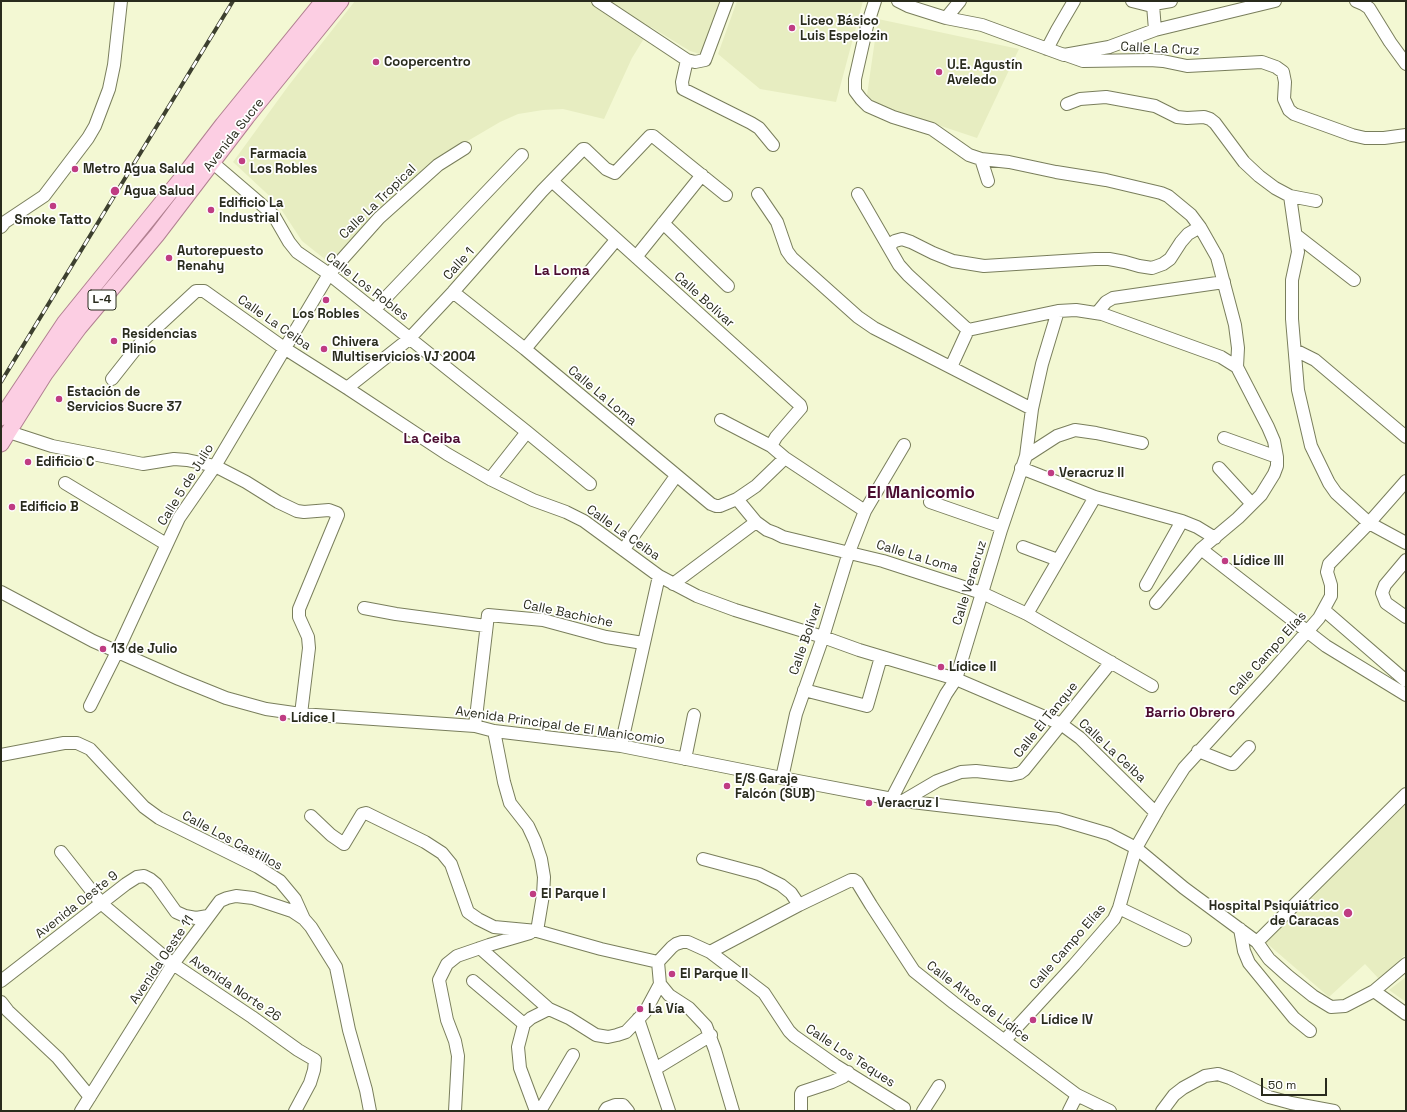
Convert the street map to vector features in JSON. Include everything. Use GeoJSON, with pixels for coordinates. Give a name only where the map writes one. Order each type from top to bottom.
{"type":"FeatureCollection","features":[{"type":"Feature","properties":{"kind":"main road","name":"Avenida Sucre"},"geometry":{"type":"LineString","coordinates":[[5,438],[45,374],[79,328],[157,235],[207,158],[223,124],[322,1]]}},
{"type":"Feature","properties":{"kind":"main road","name":"Avenida Sucre"},"geometry":{"type":"LineString","coordinates":[[1,418],[65,322],[207,158],[247,117],[341,1]]}},
{"type":"Feature","properties":{"kind":"street"},"geometry":{"type":"LineString","coordinates":[[2,223],[44,196],[88,138],[95,126],[110,89],[121,1]]}},
{"type":"Feature","properties":{"kind":"street"},"geometry":{"type":"LineString","coordinates":[[598,1],[688,60],[695,62],[705,60],[727,1]]}},
{"type":"Feature","properties":{"kind":"street"},"geometry":{"type":"LineString","coordinates":[[875,1],[867,26],[854,87],[856,94],[868,106],[893,117],[932,129],[969,155],[981,159],[1010,162],[1056,172],[1106,180],[1161,193],[1174,199],[1191,215],[1200,227],[1217,257],[1235,325],[1238,348],[1238,367],[1274,441],[1277,466],[1274,474],[1261,495],[1201,549],[1156,603]]}},
{"type":"Feature","properties":{"kind":"street"},"geometry":{"type":"LineString","coordinates":[[898,1],[908,6],[946,18],[982,24],[1064,55],[1109,47],[1155,30],[1275,1]]}},
{"type":"Feature","properties":{"kind":"street"},"geometry":{"type":"LineString","coordinates":[[946,18],[960,1]]}},
{"type":"Feature","properties":{"kind":"street"},"geometry":{"type":"LineString","coordinates":[[1048,49],[1056,30],[1074,1]]}},
{"type":"Feature","properties":{"kind":"street"},"geometry":{"type":"LineString","coordinates":[[1132,1],[1139,4],[1153,5],[1171,1]]}},
{"type":"Feature","properties":{"kind":"street"},"geometry":{"type":"LineString","coordinates":[[1356,1],[1370,8],[1390,42],[1406,64]]}},
{"type":"Feature","properties":{"kind":"street"},"geometry":{"type":"LineString","coordinates":[[1153,5],[1155,30]]}},
{"type":"Feature","properties":{"kind":"street","name":"Calle La Cruz"},"geometry":{"type":"LineString","coordinates":[[1064,55],[1084,61],[1150,60],[1188,66],[1262,62],[1276,67],[1283,72],[1284,99],[1289,110],[1294,114],[1352,135],[1365,138],[1384,138],[1406,135]]}},
{"type":"Feature","properties":{"kind":"street"},"geometry":{"type":"LineString","coordinates":[[688,60],[682,82],[683,89],[752,123],[759,128],[773,145]]}},
{"type":"Feature","properties":{"kind":"street"},"geometry":{"type":"LineString","coordinates":[[1067,104],[1080,99],[1106,97],[1155,106],[1177,116],[1187,118],[1204,117],[1210,119],[1215,123],[1249,167],[1270,184],[1290,196],[1316,201]]}},
{"type":"Feature","properties":{"kind":"street","name":"Calle 1"},"geometry":{"type":"LineString","coordinates":[[347,388],[409,339],[552,181],[583,149],[585,149],[606,169],[615,173],[652,135],[702,175]]}},
{"type":"Feature","properties":{"kind":"street","name":"Calle La Tropical"},"geometry":{"type":"LineString","coordinates":[[284,348],[329,274],[379,218],[438,165],[465,148]]}},
{"type":"Feature","properties":{"kind":"street"},"geometry":{"type":"LineString","coordinates":[[374,310],[522,156]]}},
{"type":"Feature","properties":{"kind":"street","name":"Calle Los Robles"},"geometry":{"type":"LineString","coordinates":[[207,158],[269,210],[297,252],[329,274],[590,484]]}},
{"type":"Feature","properties":{"kind":"street"},"geometry":{"type":"LineString","coordinates":[[981,159],[988,181]]}},
{"type":"Feature","properties":{"kind":"street"},"geometry":{"type":"LineString","coordinates":[[636,257],[702,175],[726,195]]}},
{"type":"Feature","properties":{"kind":"street","name":"Calle Bolívar"},"geometry":{"type":"LineString","coordinates":[[552,181],[800,406],[801,408],[776,437],[771,446]]}},
{"type":"Feature","properties":{"kind":"street"},"geometry":{"type":"LineString","coordinates":[[758,194],[777,222],[789,255],[858,317],[874,328],[1032,409]]}},
{"type":"Feature","properties":{"kind":"street"},"geometry":{"type":"LineString","coordinates":[[858,194],[899,265],[968,330]]}},
{"type":"Feature","properties":{"kind":"street"},"geometry":{"type":"LineString","coordinates":[[1290,196],[1298,252],[1292,280],[1292,319],[1298,390],[1311,446],[1329,483],[1336,493],[1369,523],[1406,543]]}},
{"type":"Feature","properties":{"kind":"street"},"geometry":{"type":"LineString","coordinates":[[663,223],[728,286]]}},
{"type":"Feature","properties":{"kind":"street"},"geometry":{"type":"LineString","coordinates":[[888,246],[902,239],[953,261],[984,266],[1095,259],[1114,260],[1152,268],[1163,264],[1170,259],[1184,238],[1200,227]]}},
{"type":"Feature","properties":{"kind":"street"},"geometry":{"type":"LineString","coordinates":[[1296,235],[1354,280]]}},
{"type":"Feature","properties":{"kind":"street"},"geometry":{"type":"LineString","coordinates":[[525,349],[616,240]]}},
{"type":"Feature","properties":{"kind":"street"},"geometry":{"type":"LineString","coordinates":[[1097,313],[1106,302],[1113,298],[1224,282]]}},
{"type":"Feature","properties":{"kind":"street","name":"Calle La Ceiba"},"geometry":{"type":"LineString","coordinates":[[112,379],[142,341],[196,291],[201,290],[209,294],[284,348],[448,454],[490,479],[533,500],[566,512],[584,521],[673,584],[697,596],[735,610],[823,636],[881,657],[956,679],[1061,724],[1080,738],[1156,813]]}},
{"type":"Feature","properties":{"kind":"street","name":"Calle La Loma"},"geometry":{"type":"LineString","coordinates":[[453,292],[525,349],[710,504],[720,506],[737,498],[756,486],[785,458]]}},
{"type":"Feature","properties":{"kind":"street"},"geometry":{"type":"LineString","coordinates":[[968,330],[990,324],[1058,311],[1076,310],[1097,313],[1221,357],[1238,367]]}},
{"type":"Feature","properties":{"kind":"street","name":"Calle Veracruz"},"geometry":{"type":"LineString","coordinates":[[898,800],[946,694],[956,679],[1002,527],[1026,456],[1032,409],[1045,349],[1058,311]]}},
{"type":"Feature","properties":{"kind":"street"},"geometry":{"type":"LineString","coordinates":[[951,367],[968,330]]}},
{"type":"Feature","properties":{"kind":"street","name":"Calle 5 de Julio"},"geometry":{"type":"LineString","coordinates":[[90,706],[118,652],[179,518],[215,466],[284,348]]}},
{"type":"Feature","properties":{"kind":"street"},"geometry":{"type":"LineString","coordinates":[[1295,350],[1315,360],[1406,437]]}},
{"type":"Feature","properties":{"kind":"street"},"geometry":{"type":"LineString","coordinates":[[720,420],[771,446],[785,458],[865,511]]}},
{"type":"Feature","properties":{"kind":"street"},"geometry":{"type":"LineString","coordinates":[[1026,456],[1057,436],[1075,430],[1142,443]]}},
{"type":"Feature","properties":{"kind":"street"},"geometry":{"type":"LineString","coordinates":[[490,479],[527,432]]}},
{"type":"Feature","properties":{"kind":"street"},"geometry":{"type":"LineString","coordinates":[[5,438],[143,464],[174,459],[187,460],[215,466],[246,482],[278,502],[297,511],[333,511],[338,515],[299,609],[299,616],[308,637],[309,648],[301,714]]}},
{"type":"Feature","properties":{"kind":"street"},"geometry":{"type":"LineString","coordinates":[[1224,438],[1277,457]]}},
{"type":"Feature","properties":{"kind":"street","name":"Calle Bolívar"},"geometry":{"type":"LineString","coordinates":[[782,778],[796,714],[823,636],[849,552],[865,511],[904,445]]}},
{"type":"Feature","properties":{"kind":"street"},"geometry":{"type":"LineString","coordinates":[[1021,468],[1095,497],[1182,521],[1197,527],[1215,538]]}},
{"type":"Feature","properties":{"kind":"street"},"geometry":{"type":"LineString","coordinates":[[1219,468],[1252,504]]}},
{"type":"Feature","properties":{"kind":"street"},"geometry":{"type":"LineString","coordinates":[[624,549],[676,476]]}},
{"type":"Feature","properties":{"kind":"street","name":"Calle Campo Elías"},"geometry":{"type":"LineString","coordinates":[[1005,1040],[1114,919],[1120,908],[1136,848],[1184,768],[1319,618],[1331,596],[1331,585],[1327,572],[1329,564],[1369,523],[1406,481]]}},
{"type":"Feature","properties":{"kind":"street"},"geometry":{"type":"LineString","coordinates":[[65,483],[166,544]]}},
{"type":"Feature","properties":{"kind":"street"},"geometry":{"type":"LineString","coordinates":[[1027,614],[1095,497]]}},
{"type":"Feature","properties":{"kind":"street","name":"Calle La Loma"},"geometry":{"type":"LineString","coordinates":[[737,498],[756,522],[767,530],[783,537],[849,552],[913,570],[982,593],[1027,614],[1152,686]]}},
{"type":"Feature","properties":{"kind":"street"},"geometry":{"type":"LineString","coordinates":[[930,502],[1002,527]]}},
{"type":"Feature","properties":{"kind":"street"},"geometry":{"type":"LineString","coordinates":[[1146,585],[1182,521]]}},
{"type":"Feature","properties":{"kind":"street"},"geometry":{"type":"LineString","coordinates":[[673,584],[756,522]]}},
{"type":"Feature","properties":{"kind":"street"},"geometry":{"type":"LineString","coordinates":[[1023,546],[1058,560]]}},
{"type":"Feature","properties":{"kind":"street"},"geometry":{"type":"LineString","coordinates":[[1201,549],[1326,646],[1406,695]]}},
{"type":"Feature","properties":{"kind":"street"},"geometry":{"type":"LineString","coordinates":[[1406,560],[1385,585],[1382,593],[1386,604],[1406,617]]}},
{"type":"Feature","properties":{"kind":"street"},"geometry":{"type":"LineString","coordinates":[[621,746],[643,643],[660,576]]}},
{"type":"Feature","properties":{"kind":"street","name":"Avenida Principal de El Manicomio"},"geometry":{"type":"LineString","coordinates":[[1,592],[93,641],[226,698],[266,709],[301,714],[475,726],[494,731],[621,746],[898,800],[1058,819],[1109,834],[1136,848],[1184,888],[1257,942],[1269,959],[1283,972],[1312,996],[1331,1007],[1346,1006],[1374,991],[1406,964]]}},
{"type":"Feature","properties":{"kind":"street","name":"Calle Bachiche"},"geometry":{"type":"LineString","coordinates":[[364,608],[396,614],[487,621],[543,620],[600,635],[643,643]]}},
{"type":"Feature","properties":{"kind":"street"},"geometry":{"type":"LineString","coordinates":[[1324,610],[1406,681]]}},
{"type":"Feature","properties":{"kind":"street"},"geometry":{"type":"LineString","coordinates":[[475,726],[487,621]]}},
{"type":"Feature","properties":{"kind":"street"},"geometry":{"type":"LineString","coordinates":[[804,690],[867,706],[881,657]]}},
{"type":"Feature","properties":{"kind":"street","name":"Calle El Tanque"},"geometry":{"type":"LineString","coordinates":[[898,800],[937,781],[961,772],[976,771],[1011,775],[1020,773],[1111,662]]}},
{"type":"Feature","properties":{"kind":"street"},"geometry":{"type":"LineString","coordinates":[[685,759],[694,715]]}},
{"type":"Feature","properties":{"kind":"street"},"geometry":{"type":"LineString","coordinates":[[494,731],[504,782],[510,803],[528,826],[535,840],[541,859],[544,877],[543,895],[537,932]]}},
{"type":"Feature","properties":{"kind":"street","name":"Calle Los Castillos"},"geometry":{"type":"LineString","coordinates":[[1,755],[64,743],[77,743],[90,749],[144,806],[159,818],[258,867],[280,881],[295,899],[304,919],[311,927],[336,968],[349,1030],[366,1090],[370,1111]]}},
{"type":"Feature","properties":{"kind":"street"},"geometry":{"type":"LineString","coordinates":[[1198,751],[1233,764],[1249,747]]}},
{"type":"Feature","properties":{"kind":"street"},"geometry":{"type":"LineString","coordinates":[[1257,942],[1406,794]]}},
{"type":"Feature","properties":{"kind":"street"},"geometry":{"type":"LineString","coordinates":[[310,816],[331,835],[344,844],[362,814],[365,813],[412,836],[442,853],[451,864],[468,912],[478,919],[494,927],[537,932],[658,962],[660,984],[645,1012],[626,1032],[608,1037],[601,1037],[569,1018],[549,1009],[480,948]]}},
{"type":"Feature","properties":{"kind":"street","name":"Avenida Norte 26"},"geometry":{"type":"LineString","coordinates":[[61,852],[102,904],[173,964],[298,1050],[315,1060],[310,1083],[295,1111]]}},
{"type":"Feature","properties":{"kind":"street"},"geometry":{"type":"LineString","coordinates":[[703,859],[759,874],[791,892],[799,905]]}},
{"type":"Feature","properties":{"kind":"street","name":"Avenida Oeste 9"},"geometry":{"type":"LineString","coordinates":[[1,981],[133,879],[138,877],[144,876],[156,884],[176,912],[185,916],[196,918],[208,916]]}},
{"type":"Feature","properties":{"kind":"street","name":"Calle Altos de Lídice"},"geometry":{"type":"LineString","coordinates":[[710,952],[799,905],[851,880],[856,881],[913,970],[954,1003],[1077,1095],[1110,1111]]}},
{"type":"Feature","properties":{"kind":"street","name":"Avenida Oeste 11"},"geometry":{"type":"LineString","coordinates":[[81,1111],[173,964],[220,901],[236,896],[253,898],[292,911],[304,919]]}},
{"type":"Feature","properties":{"kind":"street"},"geometry":{"type":"LineString","coordinates":[[1120,908],[1184,940]]}},
{"type":"Feature","properties":{"kind":"street"},"geometry":{"type":"LineString","coordinates":[[1240,929],[1244,951],[1249,963],[1294,1018],[1310,1031]]}},
{"type":"Feature","properties":{"kind":"street"},"geometry":{"type":"LineString","coordinates":[[455,1111],[458,1056],[455,1041],[447,1020],[439,980],[447,964],[457,956],[537,932]]}},
{"type":"Feature","properties":{"kind":"street","name":"Calle Los Teques"},"geometry":{"type":"LineString","coordinates":[[658,962],[672,947],[682,942],[688,942],[710,952],[764,993],[794,1036],[835,1065],[904,1108]]}},
{"type":"Feature","properties":{"kind":"street"},"geometry":{"type":"LineString","coordinates":[[473,981],[524,1024]]}},
{"type":"Feature","properties":{"kind":"street"},"geometry":{"type":"LineString","coordinates":[[660,984],[669,995],[689,1008],[706,1026],[733,1111]]}},
{"type":"Feature","properties":{"kind":"street"},"geometry":{"type":"LineString","coordinates":[[1374,991],[1406,1014]]}},
{"type":"Feature","properties":{"kind":"street"},"geometry":{"type":"LineString","coordinates":[[1,1002],[8,1011],[58,1058],[90,1097]]}},
{"type":"Feature","properties":{"kind":"street"},"geometry":{"type":"LineString","coordinates":[[538,1111],[520,1068],[518,1047],[524,1024],[531,1018],[549,1009]]}},
{"type":"Feature","properties":{"kind":"street"},"geometry":{"type":"LineString","coordinates":[[638,1020],[669,1111]]}},
{"type":"Feature","properties":{"kind":"street"},"geometry":{"type":"LineString","coordinates":[[655,1069],[710,1035]]}},
{"type":"Feature","properties":{"kind":"street"},"geometry":{"type":"LineString","coordinates":[[538,1111],[573,1055]]}},
{"type":"Feature","properties":{"kind":"street"},"geometry":{"type":"LineString","coordinates":[[801,1111],[802,1092],[832,1082],[843,1077],[848,1072]]}},
{"type":"Feature","properties":{"kind":"street"},"geometry":{"type":"LineString","coordinates":[[1162,1111],[1174,1095],[1183,1088],[1194,1081],[1213,1074],[1223,1075],[1269,1097],[1291,1103],[1334,1111]]}},
{"type":"Feature","properties":{"kind":"street"},"geometry":{"type":"LineString","coordinates":[[923,1111],[939,1086]]}},
{"type":"Feature","properties":{"kind":"street"},"geometry":{"type":"LineString","coordinates":[[1069,1111],[1077,1095]]}},
{"type":"Feature","properties":{"kind":"street"},"geometry":{"type":"LineString","coordinates":[[605,1111],[607,1108],[615,1104],[623,1105],[628,1111]]}},
{"type":"Feature","properties":{"kind":"shaded area"},"geometry":{"type":"Polygon","coordinates":[[[355,1],[727,1],[706,56],[690,51],[651,27],[632,58],[604,119],[563,109],[543,110],[518,114],[500,122],[454,149],[331,264],[302,241],[277,203],[233,162],[289,85],[355,1]]]}},
{"type":"Feature","properties":{"kind":"shaded area","name":"Liceo Básico Luis Espelozin"},"geometry":{"type":"Polygon","coordinates":[[[737,1],[863,1],[836,102],[760,89],[718,54],[737,1]]]}},
{"type":"Feature","properties":{"kind":"shaded area","name":"U.E. Agustín Aveledo"},"geometry":{"type":"Polygon","coordinates":[[[878,19],[1019,49],[977,138],[878,105],[867,95],[878,19]]]}},
{"type":"Feature","properties":{"kind":"shaded area","name":"Hospital Psiquiátrico de Caracas"},"geometry":{"type":"Polygon","coordinates":[[[1406,798],[1406,954],[1379,979],[1365,964],[1329,997],[1263,940],[1406,798]]]}},
{"type":"Feature","properties":{"kind":"shaded area"},"geometry":{"type":"Polygon","coordinates":[[[1406,977],[1406,1002],[1389,990],[1406,977]]]}},
{"type":"Feature","properties":{"kind":"railway"},"geometry":{"type":"LineString","coordinates":[[1,382],[233,1]]}},
{"type":"Feature","properties":{"kind":"place","name":"Liceo Básico Luis Espelozin"},"geometry":{"type":"Point","coordinates":[792,28]}},
{"type":"Feature","properties":{"kind":"place","name":"Coopercentro"},"geometry":{"type":"Point","coordinates":[376,62]}},
{"type":"Feature","properties":{"kind":"place","name":"U.E. Agustín Aveledo"},"geometry":{"type":"Point","coordinates":[939,72]}},
{"type":"Feature","properties":{"kind":"place","name":"Farmacia Los Robles"},"geometry":{"type":"Point","coordinates":[242,161]}},
{"type":"Feature","properties":{"kind":"place","name":"Metro Agua Salud"},"geometry":{"type":"Point","coordinates":[75,169]}},
{"type":"Feature","properties":{"kind":"place","name":"Agua Salud"},"geometry":{"type":"Point","coordinates":[115,191]}},
{"type":"Feature","properties":{"kind":"place","name":"Smoke Tatto"},"geometry":{"type":"Point","coordinates":[53,206]}},
{"type":"Feature","properties":{"kind":"place","name":"Edificio La Industrial"},"geometry":{"type":"Point","coordinates":[211,210]}},
{"type":"Feature","properties":{"kind":"place","name":"Autorepuesto Renahy"},"geometry":{"type":"Point","coordinates":[169,258]}},
{"type":"Feature","properties":{"kind":"place","name":"Los Robles"},"geometry":{"type":"Point","coordinates":[326,300]}},
{"type":"Feature","properties":{"kind":"place","name":"Residencias Plinio"},"geometry":{"type":"Point","coordinates":[114,341]}},
{"type":"Feature","properties":{"kind":"place","name":"Chivera Multiservicios VJ 2004"},"geometry":{"type":"Point","coordinates":[324,349]}},
{"type":"Feature","properties":{"kind":"place","name":"Estación de Servicios Sucre 37"},"geometry":{"type":"Point","coordinates":[59,399]}},
{"type":"Feature","properties":{"kind":"place","name":"Edificio C"},"geometry":{"type":"Point","coordinates":[28,462]}},
{"type":"Feature","properties":{"kind":"place","name":"Veracruz II"},"geometry":{"type":"Point","coordinates":[1051,473]}},
{"type":"Feature","properties":{"kind":"place","name":"Edificio B"},"geometry":{"type":"Point","coordinates":[12,507]}},
{"type":"Feature","properties":{"kind":"place","name":"Lídice III"},"geometry":{"type":"Point","coordinates":[1225,561]}},
{"type":"Feature","properties":{"kind":"place","name":"13 de Julio"},"geometry":{"type":"Point","coordinates":[103,649]}},
{"type":"Feature","properties":{"kind":"place","name":"Lídice II"},"geometry":{"type":"Point","coordinates":[941,667]}},
{"type":"Feature","properties":{"kind":"place","name":"Lídice I"},"geometry":{"type":"Point","coordinates":[283,718]}},
{"type":"Feature","properties":{"kind":"place","name":"E/S Garaje Falcón (SUB)"},"geometry":{"type":"Point","coordinates":[727,786]}},
{"type":"Feature","properties":{"kind":"place","name":"Veracruz I"},"geometry":{"type":"Point","coordinates":[869,803]}},
{"type":"Feature","properties":{"kind":"place","name":"El Parque I"},"geometry":{"type":"Point","coordinates":[533,894]}},
{"type":"Feature","properties":{"kind":"place","name":"Hospital Psiquiátrico de Caracas"},"geometry":{"type":"Point","coordinates":[1348,913]}},
{"type":"Feature","properties":{"kind":"place","name":"El Parque II"},"geometry":{"type":"Point","coordinates":[672,974]}},
{"type":"Feature","properties":{"kind":"place","name":"La Vía"},"geometry":{"type":"Point","coordinates":[640,1009]}},
{"type":"Feature","properties":{"kind":"place","name":"Lídice IV"},"geometry":{"type":"Point","coordinates":[1033,1020]}},
{"type":"Feature","properties":{"kind":"district","name":"La Loma"},"geometry":{"type":"Point","coordinates":[562,271]}},
{"type":"Feature","properties":{"kind":"district","name":"La Ceiba"},"geometry":{"type":"Point","coordinates":[432,439]}},
{"type":"Feature","properties":{"kind":"district","name":"El Manicomio"},"geometry":{"type":"Point","coordinates":[921,493]}},
{"type":"Feature","properties":{"kind":"district","name":"Barrio Obrero"},"geometry":{"type":"Point","coordinates":[1190,713]}}]}
